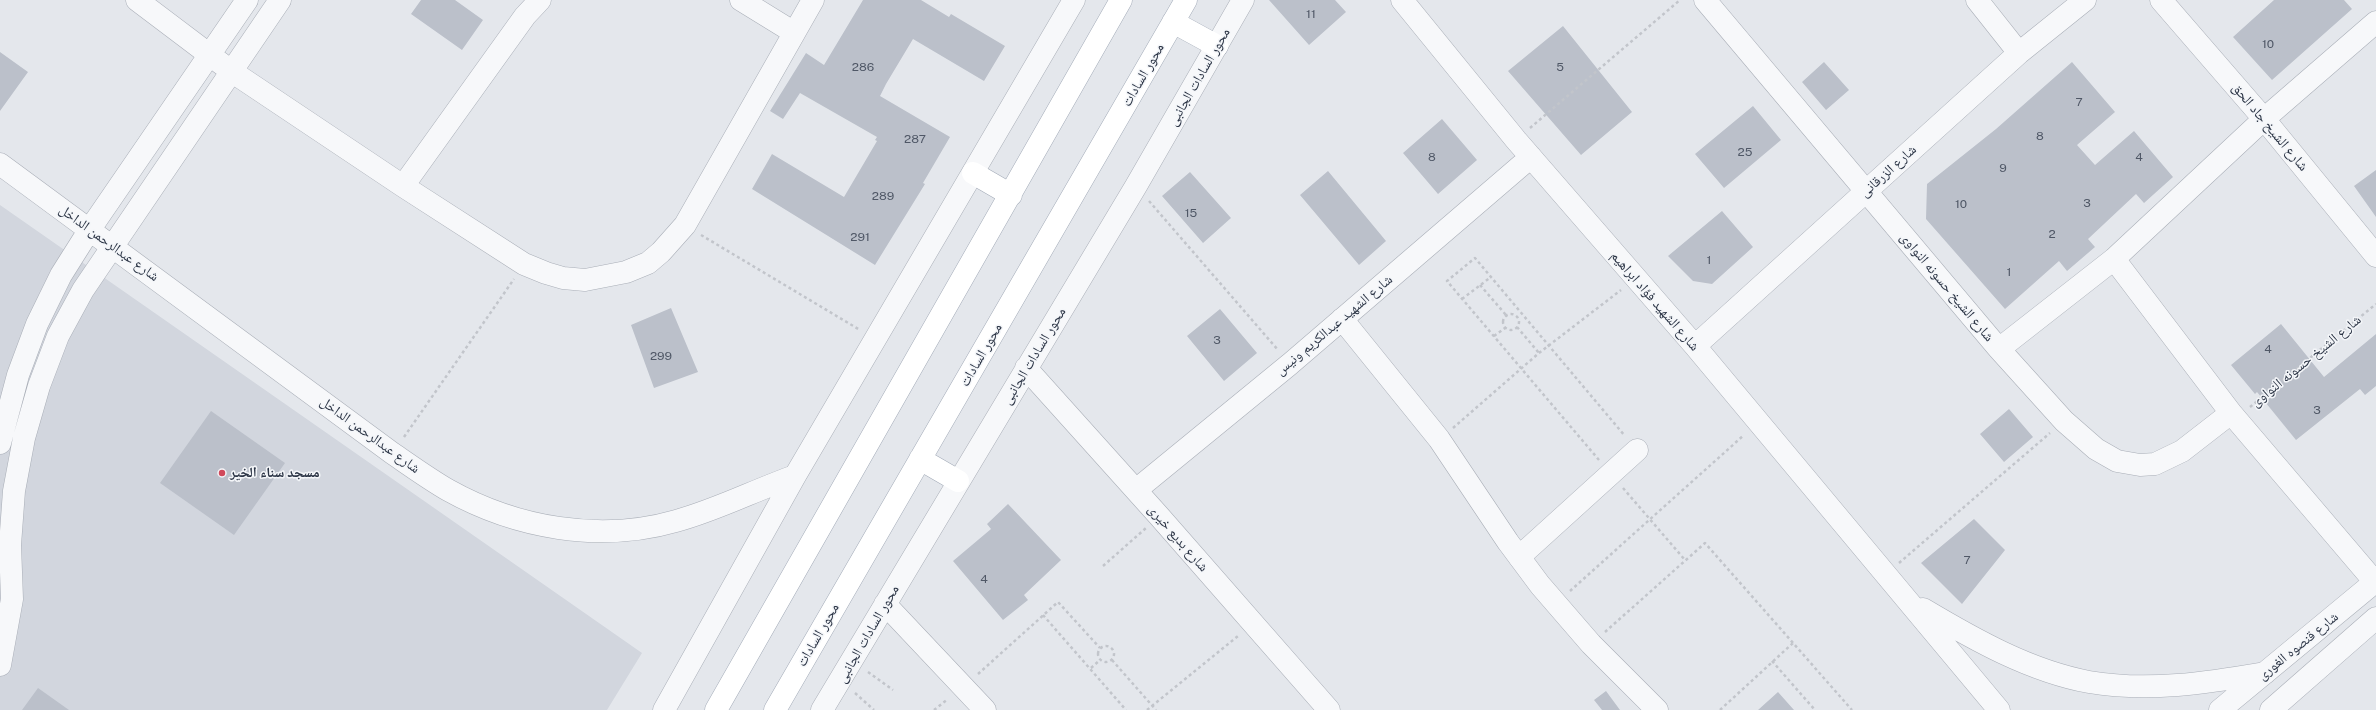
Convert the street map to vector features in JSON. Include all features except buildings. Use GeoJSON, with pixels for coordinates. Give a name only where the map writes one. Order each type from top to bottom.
{"type":"FeatureCollection","features":[{"type":"Feature","properties":{"kind":"main road"},"geometry":{"type":"LineString","coordinates":[[716,710],[1121,0]]}},
{"type":"Feature","properties":{"kind":"main road","name":"محور السادات"},"geometry":{"type":"LineString","coordinates":[[775,710],[1186,0]]}},
{"type":"Feature","properties":{"kind":"main road"},"geometry":{"type":"LineString","coordinates":[[1173,22],[1217,46]]}},
{"type":"Feature","properties":{"kind":"main road"},"geometry":{"type":"LineString","coordinates":[[973,172],[1011,195]]}},
{"type":"Feature","properties":{"kind":"main road"},"geometry":{"type":"LineString","coordinates":[[920,459],[958,480]]}},
{"type":"Feature","properties":{"kind":"street"},"geometry":{"type":"LineString","coordinates":[[137,0],[231,71],[524,264],[563,278],[585,280],[620,274],[648,263],[675,238],[685,225],[793,32],[813,0]]}},
{"type":"Feature","properties":{"kind":"street"},"geometry":{"type":"LineString","coordinates":[[0,443],[18,375],[37,324],[61,275],[90,229],[209,53],[247,0]]}},
{"type":"Feature","properties":{"kind":"street"},"geometry":{"type":"LineString","coordinates":[[0,665],[12,599],[10,545],[24,438],[39,386],[58,336],[83,290],[280,0]]}},
{"type":"Feature","properties":{"kind":"street"},"geometry":{"type":"LineString","coordinates":[[404,186],[525,16],[540,0]]}},
{"type":"Feature","properties":{"kind":"street"},"geometry":{"type":"LineString","coordinates":[[741,0],[793,32]]}},
{"type":"Feature","properties":{"kind":"street"},"geometry":{"type":"LineString","coordinates":[[664,710],[795,476],[1074,0]]}},
{"type":"Feature","properties":{"kind":"street","name":"محور السادات الجانبى"},"geometry":{"type":"LineString","coordinates":[[822,710],[853,661],[958,480],[1136,186],[1243,0]]}},
{"type":"Feature","properties":{"kind":"street","name":"شارع الشهيد فؤاد ابراهيم"},"geometry":{"type":"LineString","coordinates":[[1402,0],[1531,158],[1695,346],[1758,423],[1910,601],[1989,707]]}},
{"type":"Feature","properties":{"kind":"street","name":"شارع الشيخ حسونه النواوى"},"geometry":{"type":"LineString","coordinates":[[1705,0],[1867,190],[1999,349],[2064,421],[2107,457],[2140,465],[2155,464],[2182,451],[2234,416]]}},
{"type":"Feature","properties":{"kind":"street"},"geometry":{"type":"LineString","coordinates":[[1977,0],[2019,53]]}},
{"type":"Feature","properties":{"kind":"street","name":"شارع الزرقانى"},"geometry":{"type":"LineString","coordinates":[[1695,346],[2019,53],[2085,0]]}},
{"type":"Feature","properties":{"kind":"street","name":"شارع الشيخ جاد الحق"},"geometry":{"type":"LineString","coordinates":[[2161,0],[2264,119],[2376,256]]}},
{"type":"Feature","properties":{"kind":"street"},"geometry":{"type":"LineString","coordinates":[[1999,349],[2114,259],[2264,119],[2376,22]]}},
{"type":"Feature","properties":{"kind":"street","name":"شارع الشهيد عبدالكريم ونيس"},"geometry":{"type":"LineString","coordinates":[[1136,490],[1290,364],[1531,158]]}},
{"type":"Feature","properties":{"kind":"street","name":"شارع عبدالرحمن الداخل"},"geometry":{"type":"LineString","coordinates":[[0,164],[114,246],[392,453],[443,487],[473,502],[522,521],[572,530],[642,528],[675,522],[705,512],[795,476]]}},
{"type":"Feature","properties":{"kind":"street"},"geometry":{"type":"LineString","coordinates":[[2114,259],[2234,416],[2376,582]]}},
{"type":"Feature","properties":{"kind":"street"},"geometry":{"type":"LineString","coordinates":[[1342,319],[1439,439],[1519,557],[1556,604],[1591,644],[1657,710]]}},
{"type":"Feature","properties":{"kind":"street","name":"شارع بديع خيرى"},"geometry":{"type":"LineString","coordinates":[[1026,368],[1136,490],[1329,710]]}},
{"type":"Feature","properties":{"kind":"street"},"geometry":{"type":"LineString","coordinates":[[1519,557],[1637,450]]}},
{"type":"Feature","properties":{"kind":"street","name":"شارع قنصوه الغورى"},"geometry":{"type":"LineString","coordinates":[[2220,710],[2376,582]]}},
{"type":"Feature","properties":{"kind":"street","name":"شارع الشهيد فؤاد ابراهيم"},"geometry":{"type":"LineString","coordinates":[[1910,601],[1962,632],[2024,662],[2064,676],[2091,682],[2174,686],[2265,673]]}},
{"type":"Feature","properties":{"kind":"street"},"geometry":{"type":"LineString","coordinates":[[885,604],[985,710]]}},
{"type":"Feature","properties":{"kind":"street","name":"شارع قنصوه الغورى"},"geometry":{"type":"LineString","coordinates":[[2271,710],[2376,618]]}},
{"type":"Feature","properties":{"kind":"path"},"geometry":{"type":"LineString","coordinates":[[1516,140],[1680,0]]}},
{"type":"Feature","properties":{"kind":"path"},"geometry":{"type":"LineString","coordinates":[[1136,186],[1290,364]]}},
{"type":"Feature","properties":{"kind":"path"},"geometry":{"type":"LineString","coordinates":[[685,225],[876,339]]}},
{"type":"Feature","properties":{"kind":"path"},"geometry":{"type":"LineString","coordinates":[[1637,450],[1475,258],[1447,281],[1648,519],[1685,560]]}},
{"type":"Feature","properties":{"kind":"path"},"geometry":{"type":"LineString","coordinates":[[392,453],[524,264]]}},
{"type":"Feature","properties":{"kind":"path"},"geometry":{"type":"LineString","coordinates":[[1462,299],[1491,277]]}},
{"type":"Feature","properties":{"kind":"path"},"geometry":{"type":"LineString","coordinates":[[1439,439],[1539,353],[1635,279]]}},
{"type":"Feature","properties":{"kind":"path"},"geometry":{"type":"LineString","coordinates":[[1480,285],[1506,315]]}},
{"type":"Feature","properties":{"kind":"path","name":"شارع الشيخ حسونه النواوى"},"geometry":{"type":"LineString","coordinates":[[2234,416],[2376,304]]}},
{"type":"Feature","properties":{"kind":"path"},"geometry":{"type":"LineString","coordinates":[[1512,313],[1518,317],[1519,324],[1517,327],[1511,330],[1505,328],[1503,321],[1506,315],[1512,313]]}},
{"type":"Feature","properties":{"kind":"path"},"geometry":{"type":"LineString","coordinates":[[1518,317],[1522,314]]}},
{"type":"Feature","properties":{"kind":"path"},"geometry":{"type":"LineString","coordinates":[[1517,327],[1539,353]]}},
{"type":"Feature","properties":{"kind":"path"},"geometry":{"type":"LineString","coordinates":[[1494,336],[1505,328]]}},
{"type":"Feature","properties":{"kind":"path"},"geometry":{"type":"LineString","coordinates":[[1886,574],[2064,421]]}},
{"type":"Feature","properties":{"kind":"path"},"geometry":{"type":"LineString","coordinates":[[1556,604],[1648,519],[1758,423]]}},
{"type":"Feature","properties":{"kind":"path"},"geometry":{"type":"LineString","coordinates":[[1103,566],[1159,516]]}},
{"type":"Feature","properties":{"kind":"path"},"geometry":{"type":"LineString","coordinates":[[1591,644],[1705,543],[1852,710]]}},
{"type":"Feature","properties":{"kind":"path"},"geometry":{"type":"LineString","coordinates":[[934,710],[1058,602],[1100,648]]}},
{"type":"Feature","properties":{"kind":"path"},"geometry":{"type":"LineString","coordinates":[[1043,615],[1091,668],[1126,710]]}},
{"type":"Feature","properties":{"kind":"path"},"geometry":{"type":"LineString","coordinates":[[1147,710],[1253,624]]}},
{"type":"Feature","properties":{"kind":"path"},"geometry":{"type":"LineString","coordinates":[[1720,710],[1793,643]]}},
{"type":"Feature","properties":{"kind":"path"},"geometry":{"type":"LineString","coordinates":[[1100,648],[1104,646],[1112,648],[1114,657],[1112,660]]}},
{"type":"Feature","properties":{"kind":"path"},"geometry":{"type":"LineString","coordinates":[[1100,648],[1097,656],[1100,660],[1103,662],[1112,660]]}},
{"type":"Feature","properties":{"kind":"path"},"geometry":{"type":"LineString","coordinates":[[1091,668],[1100,660]]}},
{"type":"Feature","properties":{"kind":"path"},"geometry":{"type":"LineString","coordinates":[[1112,660],[1156,710]]}},
{"type":"Feature","properties":{"kind":"path"},"geometry":{"type":"LineString","coordinates":[[853,661],[893,690]]}},
{"type":"Feature","properties":{"kind":"path"},"geometry":{"type":"LineString","coordinates":[[1772,661],[1815,710]]}},
{"type":"Feature","properties":{"kind":"path"},"geometry":{"type":"LineString","coordinates":[[841,680],[874,710]]}},
{"type":"Feature","properties":{"kind":"shaded area"},"geometry":{"type":"Polygon","coordinates":[[[0,205],[642,653],[607,710],[0,710],[0,205]]]}},
{"type":"Feature","properties":{"kind":"place","name":"مسجد سناء الخير"},"geometry":{"type":"Point","coordinates":[222,473]}}]}
